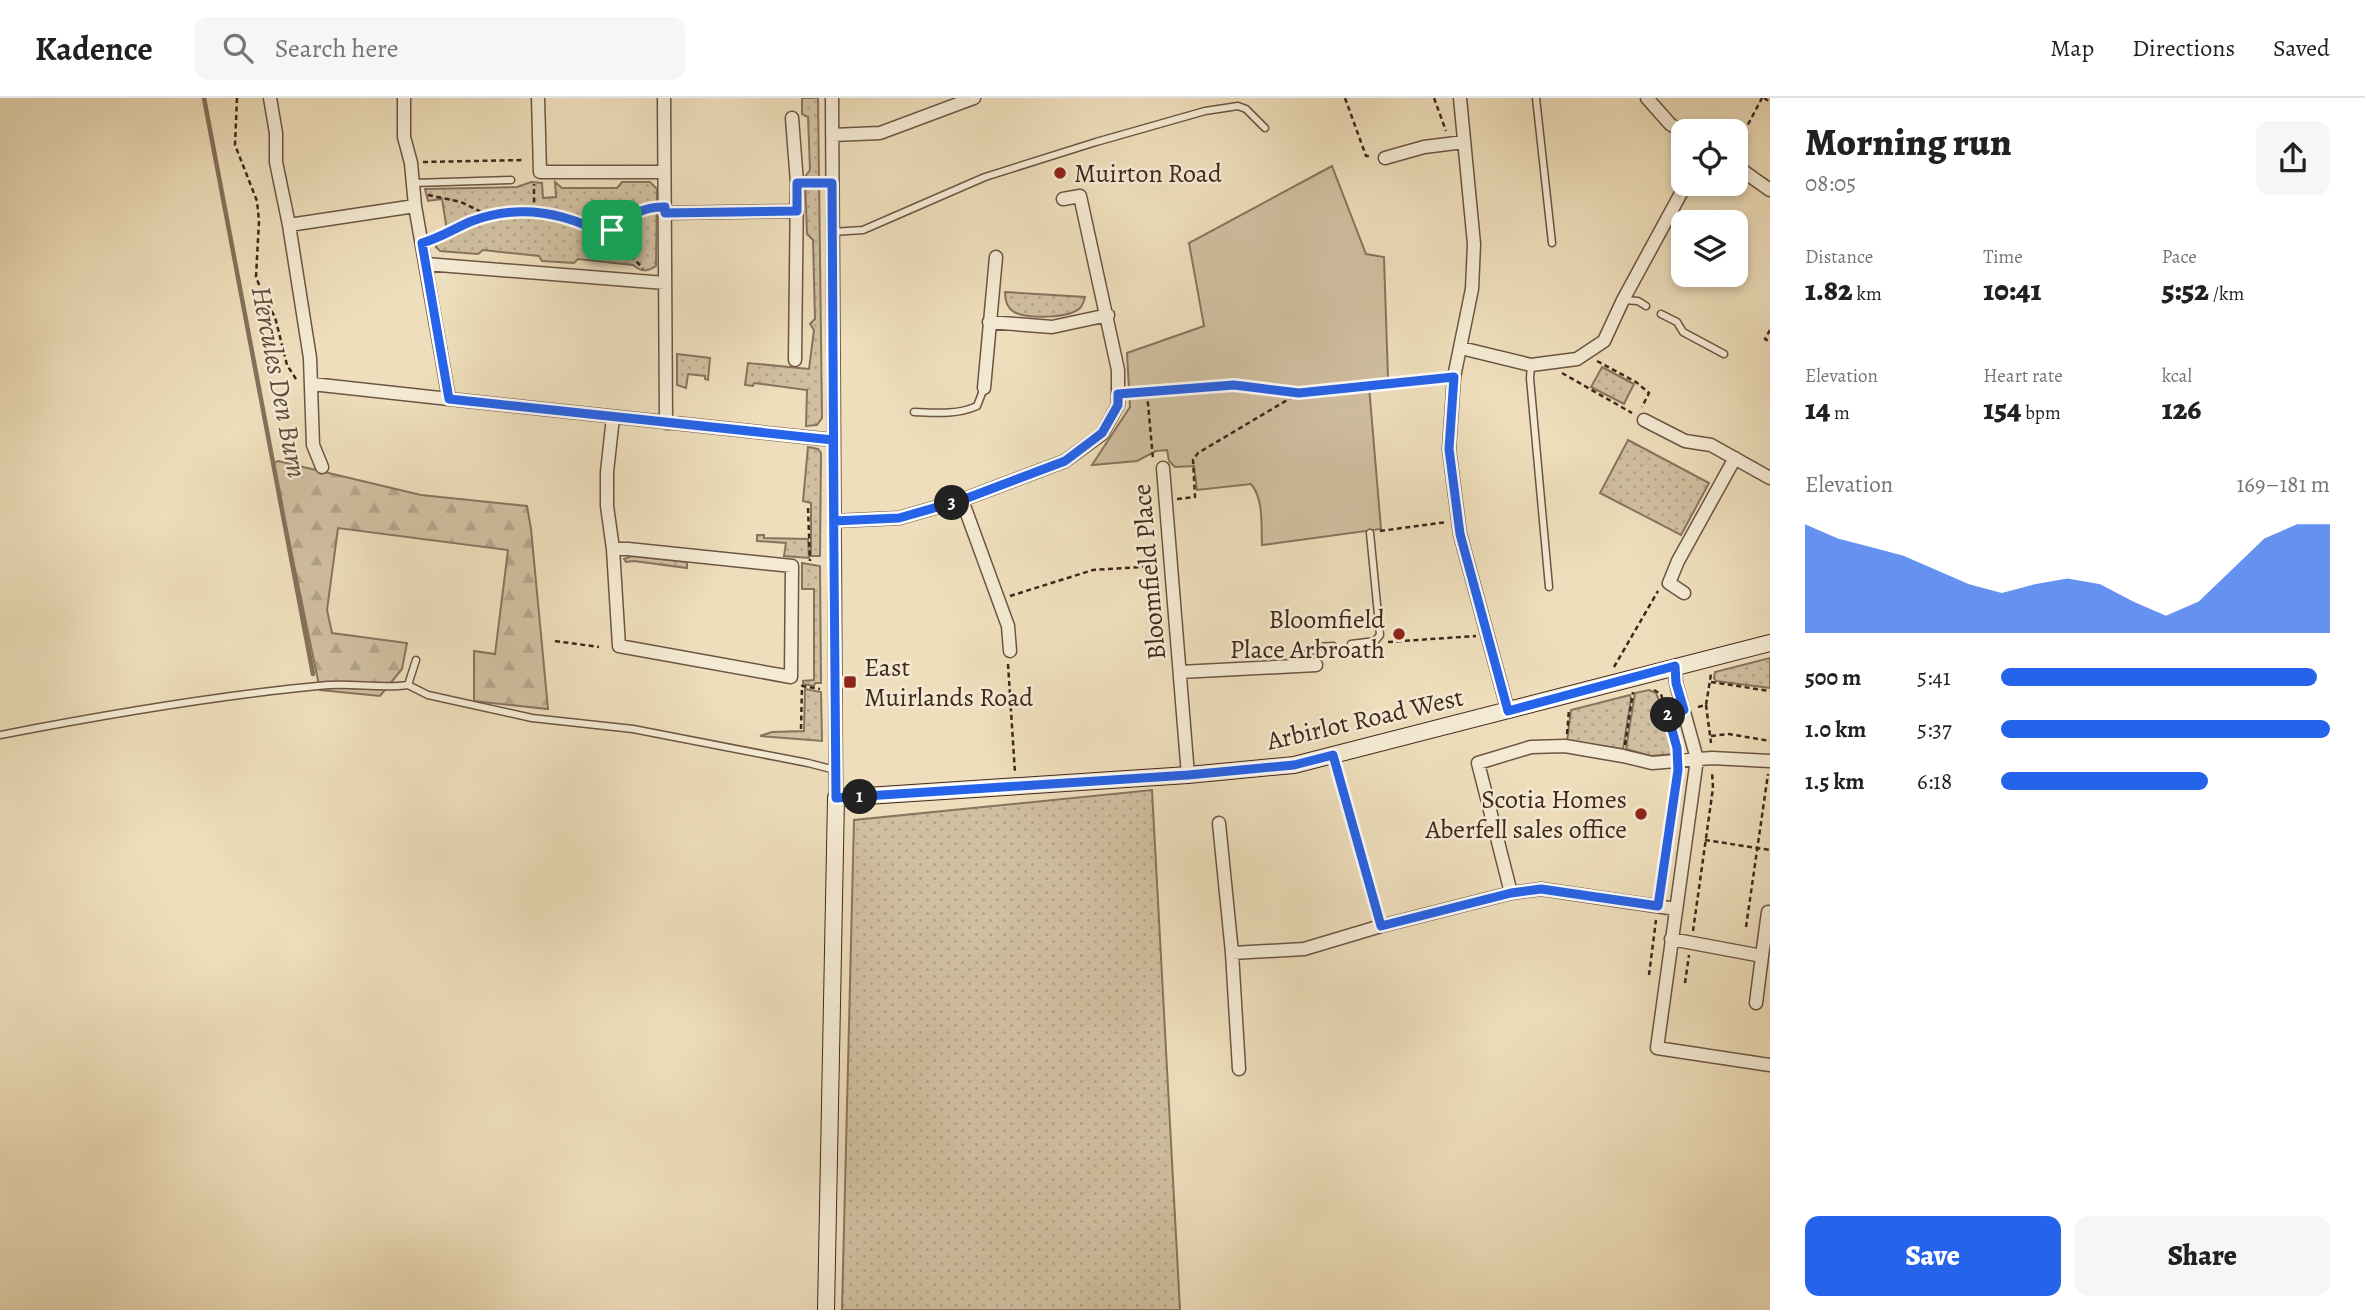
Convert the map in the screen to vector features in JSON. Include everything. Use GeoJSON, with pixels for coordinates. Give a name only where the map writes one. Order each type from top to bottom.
{"type":"FeatureCollection","features":[{"type":"Feature","properties":{"kind":"main road","name":"Arbirlot Road West"},"geometry":{"type":"LineString","coordinates":[[836,798],[1016,788],[1294,765],[1770,643]]}},
{"type":"Feature","properties":{"kind":"main road"},"geometry":{"type":"LineString","coordinates":[[826,1310],[836,798]]}},
{"type":"Feature","properties":{"kind":"street"},"geometry":{"type":"LineString","coordinates":[[270,98],[276,133],[276,162],[289,225],[312,384],[313,445],[322,467]]}},
{"type":"Feature","properties":{"kind":"street"},"geometry":{"type":"LineString","coordinates":[[404,98],[404,137],[411,163],[414,195],[449,399]]}},
{"type":"Feature","properties":{"kind":"street"},"geometry":{"type":"LineString","coordinates":[[538,98],[540,173],[664,172]]}},
{"type":"Feature","properties":{"kind":"street"},"geometry":{"type":"LineString","coordinates":[[664,98],[666,423]]}},
{"type":"Feature","properties":{"kind":"street"},"geometry":{"type":"LineString","coordinates":[[832,98],[836,798]]}},
{"type":"Feature","properties":{"kind":"street"},"geometry":{"type":"LineString","coordinates":[[832,135],[880,132],[974,98]]}},
{"type":"Feature","properties":{"kind":"street"},"geometry":{"type":"LineString","coordinates":[[1460,98],[1474,244],[1472,289],[1454,377],[1449,449],[1460,534],[1508,711]]}},
{"type":"Feature","properties":{"kind":"street"},"geometry":{"type":"LineString","coordinates":[[1647,98],[1671,125]]}},
{"type":"Feature","properties":{"kind":"street"},"geometry":{"type":"LineString","coordinates":[[792,118],[797,211],[795,360]]}},
{"type":"Feature","properties":{"kind":"street"},"geometry":{"type":"LineString","coordinates":[[1385,158],[1424,147],[1464,142]]}},
{"type":"Feature","properties":{"kind":"street"},"geometry":{"type":"LineString","coordinates":[[1748,174],[1770,190]]}},
{"type":"Feature","properties":{"kind":"street"},"geometry":{"type":"LineString","coordinates":[[289,225],[414,195]]}},
{"type":"Feature","properties":{"kind":"street"},"geometry":{"type":"LineString","coordinates":[[834,521],[899,518],[962,500],[1065,461],[1102,433],[1118,405],[1118,370],[1080,196],[1063,198]]}},
{"type":"Feature","properties":{"kind":"street"},"geometry":{"type":"LineString","coordinates":[[1461,348],[1531,365],[1577,359],[1587,353],[1604,341],[1679,196]]}},
{"type":"Feature","properties":{"kind":"street"},"geometry":{"type":"LineString","coordinates":[[665,210],[797,211]]}},
{"type":"Feature","properties":{"kind":"street"},"geometry":{"type":"LineString","coordinates":[[984,388],[996,257]]}},
{"type":"Feature","properties":{"kind":"street"},"geometry":{"type":"LineString","coordinates":[[426,264],[665,284]]}},
{"type":"Feature","properties":{"kind":"street"},"geometry":{"type":"LineString","coordinates":[[989,322],[1052,327],[1108,315]]}},
{"type":"Feature","properties":{"kind":"street"},"geometry":{"type":"LineString","coordinates":[[312,384],[833,440]]}},
{"type":"Feature","properties":{"kind":"street"},"geometry":{"type":"LineString","coordinates":[[613,418],[607,472],[607,506],[613,549],[619,646],[791,677],[792,566],[613,549]]}},
{"type":"Feature","properties":{"kind":"street"},"geometry":{"type":"LineString","coordinates":[[1644,420],[1685,441],[1711,445],[1770,478]]}},
{"type":"Feature","properties":{"kind":"street"},"geometry":{"type":"LineString","coordinates":[[1684,593],[1669,583],[1678,561],[1735,458]]}},
{"type":"Feature","properties":{"kind":"street","name":"Bloomfield Place"},"geometry":{"type":"LineString","coordinates":[[1163,468],[1188,775]]}},
{"type":"Feature","properties":{"kind":"street"},"geometry":{"type":"LineString","coordinates":[[962,500],[1008,626],[1010,651]]}},
{"type":"Feature","properties":{"kind":"street","name":"Bloomfield Place"},"geometry":{"type":"LineString","coordinates":[[1180,672],[1316,665]]}},
{"type":"Feature","properties":{"kind":"street"},"geometry":{"type":"LineString","coordinates":[[1675,666],[1676,683],[1697,759],[1657,1048],[1770,1065]]}},
{"type":"Feature","properties":{"kind":"street"},"geometry":{"type":"LineString","coordinates":[[1511,893],[1478,763],[1531,747],[1565,747],[1652,763],[1712,758],[1769,765]]}},
{"type":"Feature","properties":{"kind":"street"},"geometry":{"type":"LineString","coordinates":[[1219,823],[1232,953],[1239,1069]]}},
{"type":"Feature","properties":{"kind":"street"},"geometry":{"type":"LineString","coordinates":[[1232,953],[1304,949],[1511,893],[1541,889],[1676,909]]}},
{"type":"Feature","properties":{"kind":"street"},"geometry":{"type":"LineString","coordinates":[[1756,1003],[1768,912]]}},
{"type":"Feature","properties":{"kind":"street"},"geometry":{"type":"LineString","coordinates":[[1671,939],[1762,956]]}},
{"type":"Feature","properties":{"kind":"lane"},"geometry":{"type":"LineString","coordinates":[[1536,98],[1552,243]]}},
{"type":"Feature","properties":{"kind":"lane"},"geometry":{"type":"LineString","coordinates":[[832,232],[863,230],[985,177],[1205,111],[1238,106],[1246,109],[1265,128]]}},
{"type":"Feature","properties":{"kind":"lane"},"geometry":{"type":"LineString","coordinates":[[414,195],[511,180]]}},
{"type":"Feature","properties":{"kind":"lane"},"geometry":{"type":"LineString","coordinates":[[1623,300],[1638,301],[1647,306]]}},
{"type":"Feature","properties":{"kind":"lane"},"geometry":{"type":"LineString","coordinates":[[1661,314],[1677,322],[1683,332],[1724,354]]}},
{"type":"Feature","properties":{"kind":"lane"},"geometry":{"type":"LineString","coordinates":[[1531,365],[1549,587]]}},
{"type":"Feature","properties":{"kind":"lane"},"geometry":{"type":"LineString","coordinates":[[914,412],[952,414],[966,411],[977,406],[984,388]]}},
{"type":"Feature","properties":{"kind":"lane"},"geometry":{"type":"LineString","coordinates":[[1351,644],[1371,642],[1380,635],[1370,533]]}},
{"type":"Feature","properties":{"kind":"lane"},"geometry":{"type":"LineString","coordinates":[[1285,666],[1318,647],[1333,646]]}},
{"type":"Feature","properties":{"kind":"lane"},"geometry":{"type":"LineString","coordinates":[[408,685],[416,660]]}},
{"type":"Feature","properties":{"kind":"lane"},"geometry":{"type":"LineString","coordinates":[[0,735],[188,703],[305,688],[331,685],[408,685],[428,695],[532,718],[633,729],[808,763],[835,771]]}},
{"type":"Feature","properties":{"kind":"lane"},"geometry":{"type":"LineString","coordinates":[[1333,755],[1381,926]]}},
{"type":"Feature","properties":{"kind":"path"},"geometry":{"type":"LineString","coordinates":[[237,98],[235,145],[257,201],[259,221],[256,277],[275,317],[287,365],[298,382],[312,384]]}},
{"type":"Feature","properties":{"kind":"path"},"geometry":{"type":"LineString","coordinates":[[1345,98],[1366,156],[1385,158]]}},
{"type":"Feature","properties":{"kind":"path"},"geometry":{"type":"LineString","coordinates":[[1434,98],[1449,143]]}},
{"type":"Feature","properties":{"kind":"path"},"geometry":{"type":"LineString","coordinates":[[1748,125],[1763,98],[1770,102]]}},
{"type":"Feature","properties":{"kind":"path"},"geometry":{"type":"LineString","coordinates":[[411,163],[539,159]]}},
{"type":"Feature","properties":{"kind":"path"},"geometry":{"type":"LineString","coordinates":[[414,195],[437,195],[461,202],[488,215]]}},
{"type":"Feature","properties":{"kind":"path"},"geometry":{"type":"LineString","coordinates":[[606,235],[635,213],[651,207],[665,210]]}},
{"type":"Feature","properties":{"kind":"path"},"geometry":{"type":"LineString","coordinates":[[422,243],[435,240],[453,229],[488,215],[514,211],[539,212],[581,222],[618,242],[645,270],[646,282]]}},
{"type":"Feature","properties":{"kind":"path"},"geometry":{"type":"LineString","coordinates":[[1770,330],[1765,339],[1770,342]]}},
{"type":"Feature","properties":{"kind":"path"},"geometry":{"type":"LineString","coordinates":[[1554,362],[1564,376],[1637,416],[1649,393],[1636,382],[1587,353]]}},
{"type":"Feature","properties":{"kind":"path"},"geometry":{"type":"LineString","coordinates":[[1118,394],[1234,385],[1299,393],[1454,377]]}},
{"type":"Feature","properties":{"kind":"path"},"geometry":{"type":"LineString","coordinates":[[1147,393],[1154,464],[1163,468]]}},
{"type":"Feature","properties":{"kind":"path"},"geometry":{"type":"LineString","coordinates":[[1166,499],[1195,498],[1193,460],[1196,455],[1299,393]]}},
{"type":"Feature","properties":{"kind":"path"},"geometry":{"type":"LineString","coordinates":[[808,508],[810,561]]}},
{"type":"Feature","properties":{"kind":"path"},"geometry":{"type":"LineString","coordinates":[[1370,533],[1441,522]]}},
{"type":"Feature","properties":{"kind":"path"},"geometry":{"type":"LineString","coordinates":[[998,600],[1093,570],[1171,565]]}},
{"type":"Feature","properties":{"kind":"path"},"geometry":{"type":"LineString","coordinates":[[1611,685],[1611,670],[1655,593],[1669,583]]}},
{"type":"Feature","properties":{"kind":"path"},"geometry":{"type":"LineString","coordinates":[[1378,638],[1392,643],[1473,636]]}},
{"type":"Feature","properties":{"kind":"path"},"geometry":{"type":"LineString","coordinates":[[555,642],[599,647]]}},
{"type":"Feature","properties":{"kind":"path"},"geometry":{"type":"LineString","coordinates":[[1010,651],[1007,672],[1016,788]]}},
{"type":"Feature","properties":{"kind":"path"},"geometry":{"type":"LineString","coordinates":[[1685,983],[1713,788],[1706,705],[1711,674],[1707,658]]}},
{"type":"Feature","properties":{"kind":"path"},"geometry":{"type":"LineString","coordinates":[[1649,674],[1653,689],[1661,694],[1678,761],[1649,975]]}},
{"type":"Feature","properties":{"kind":"path"},"geometry":{"type":"LineString","coordinates":[[1623,756],[1633,694],[1632,678]]}},
{"type":"Feature","properties":{"kind":"path"},"geometry":{"type":"LineString","coordinates":[[1709,682],[1770,691]]}},
{"type":"Feature","properties":{"kind":"path"},"geometry":{"type":"LineString","coordinates":[[801,729],[802,686],[834,691]]}},
{"type":"Feature","properties":{"kind":"path"},"geometry":{"type":"LineString","coordinates":[[1565,747],[1570,714],[1568,695]]}},
{"type":"Feature","properties":{"kind":"path"},"geometry":{"type":"LineString","coordinates":[[1684,710],[1706,705]]}},
{"type":"Feature","properties":{"kind":"path"},"geometry":{"type":"LineString","coordinates":[[1710,736],[1729,734],[1770,741]]}},
{"type":"Feature","properties":{"kind":"path"},"geometry":{"type":"LineString","coordinates":[[1746,927],[1769,765]]}},
{"type":"Feature","properties":{"kind":"path"},"geometry":{"type":"LineString","coordinates":[[1705,840],[1770,850]]}},
{"type":"Feature","properties":{"kind":"green space"},"geometry":{"type":"Polygon","coordinates":[[[802,98],[818,98],[822,418],[817,425],[806,426],[807,390],[754,383],[753,386],[745,385],[748,363],[809,369],[814,330],[810,324],[815,319],[813,240],[807,234],[805,177],[810,170],[808,117],[802,114],[802,98]]]}},
{"type":"Feature","properties":{"kind":"green space"},"geometry":{"type":"Polygon","coordinates":[[[1332,166],[1366,254],[1384,257],[1388,378],[1369,386],[1381,529],[1262,545],[1260,505],[1251,484],[1197,490],[1194,466],[1175,467],[1169,461],[1167,450],[1156,451],[1137,461],[1092,465],[1130,407],[1127,353],[1204,326],[1189,243],[1332,166]]]}},
{"type":"Feature","properties":{"kind":"green space"},"geometry":{"type":"Polygon","coordinates":[[[531,182],[542,183],[543,198],[556,197],[555,182],[562,188],[617,188],[622,182],[650,182],[657,189],[656,266],[644,270],[633,265],[578,259],[574,263],[542,261],[539,256],[483,250],[478,254],[440,251],[436,247],[434,232],[447,230],[442,199],[428,201],[425,189],[517,187],[531,182]]]}},
{"type":"Feature","properties":{"kind":"green space"},"geometry":{"type":"Polygon","coordinates":[[[1005,292],[1085,297],[1081,307],[1068,314],[1038,317],[1012,310],[1007,304],[1005,292]]]}},
{"type":"Feature","properties":{"kind":"green space"},"geometry":{"type":"Polygon","coordinates":[[[677,354],[710,358],[708,380],[705,376],[688,374],[686,388],[677,385],[677,354]]]}},
{"type":"Feature","properties":{"kind":"green space"},"geometry":{"type":"Polygon","coordinates":[[[1602,367],[1634,384],[1624,404],[1591,387],[1602,367]]]}},
{"type":"Feature","properties":{"kind":"green space"},"geometry":{"type":"Polygon","coordinates":[[[1628,440],[1709,483],[1681,535],[1600,493],[1628,440]]]}},
{"type":"Feature","properties":{"kind":"green space"},"geometry":{"type":"Polygon","coordinates":[[[808,447],[818,449],[821,453],[820,556],[811,556],[811,503],[803,501],[808,447]]]}},
{"type":"Feature","properties":{"kind":"green space"},"geometry":{"type":"Polygon","coordinates":[[[278,461],[421,495],[527,506],[548,709],[474,701],[474,651],[495,654],[508,550],[338,528],[327,610],[332,633],[407,643],[402,669],[380,696],[320,690],[273,463],[278,461]]]}},
{"type":"Feature","properties":{"kind":"green space"},"geometry":{"type":"Polygon","coordinates":[[[757,535],[764,535],[764,538],[808,539],[809,558],[784,556],[786,543],[757,541],[757,535]]]}},
{"type":"Feature","properties":{"kind":"green space"},"geometry":{"type":"Polygon","coordinates":[[[632,556],[687,562],[687,568],[626,562],[624,559],[632,556]]]}},
{"type":"Feature","properties":{"kind":"green space"},"geometry":{"type":"Polygon","coordinates":[[[802,563],[820,566],[821,683],[815,683],[814,686],[803,684],[803,681],[814,680],[814,589],[802,589],[802,563]]]}},
{"type":"Feature","properties":{"kind":"green space"},"geometry":{"type":"Polygon","coordinates":[[[1770,658],[1770,688],[1716,681],[1714,678],[1715,672],[1770,658]]]}},
{"type":"Feature","properties":{"kind":"green space"},"geometry":{"type":"Polygon","coordinates":[[[805,689],[821,692],[822,741],[760,736],[772,732],[804,731],[805,689]]]}},
{"type":"Feature","properties":{"kind":"green space"},"geometry":{"type":"Polygon","coordinates":[[[1649,690],[1656,693],[1664,712],[1674,754],[1651,756],[1626,749],[1635,693],[1649,690]]]}},
{"type":"Feature","properties":{"kind":"green space"},"geometry":{"type":"Polygon","coordinates":[[[1630,695],[1623,749],[1567,741],[1571,710],[1630,695]]]}},
{"type":"Feature","properties":{"kind":"green space"},"geometry":{"type":"Polygon","coordinates":[[[1152,790],[1180,1310],[842,1310],[854,820],[1152,790]]]}},
{"type":"Feature","properties":{"kind":"waterway","name":"Hercules Den Burn"},"geometry":{"type":"LineString","coordinates":[[204,98],[313,674]]}},
{"type":"Feature","properties":{"kind":"place","name":"Muirton Road"},"geometry":{"type":"Point","coordinates":[1060,173]}},
{"type":"Feature","properties":{"kind":"place","name":"Bloomfield Place Arbroath"},"geometry":{"type":"Point","coordinates":[1399,634]}},
{"type":"Feature","properties":{"kind":"place","name":"East Muirlands Road"},"geometry":{"type":"Point","coordinates":[850,682]}},
{"type":"Feature","properties":{"kind":"place","name":"Scotia Homes Aberfell sales office"},"geometry":{"type":"Point","coordinates":[1641,814]}},
{"type":"Feature","properties":{"kind":"route"},"geometry":{"type":"LineString","coordinates":[[797,183],[832,183],[834,521],[899,518],[962,500],[1065,461],[1102,433],[1118,405],[1118,394],[1234,385],[1299,393],[1454,377],[1449,449],[1460,534],[1508,711],[1675,666],[1676,683],[1684,710],[1667,712],[1677,748],[1678,770],[1658,906],[1541,889],[1511,893],[1381,926],[1333,755],[1294,765],[1188,775],[836,798],[833,440],[449,399],[422,243],[435,240],[453,229],[488,215],[514,211],[534,211],[571,219],[606,235],[612,230],[635,213],[656,206],[665,207],[665,213],[797,211],[797,183]]}}]}
